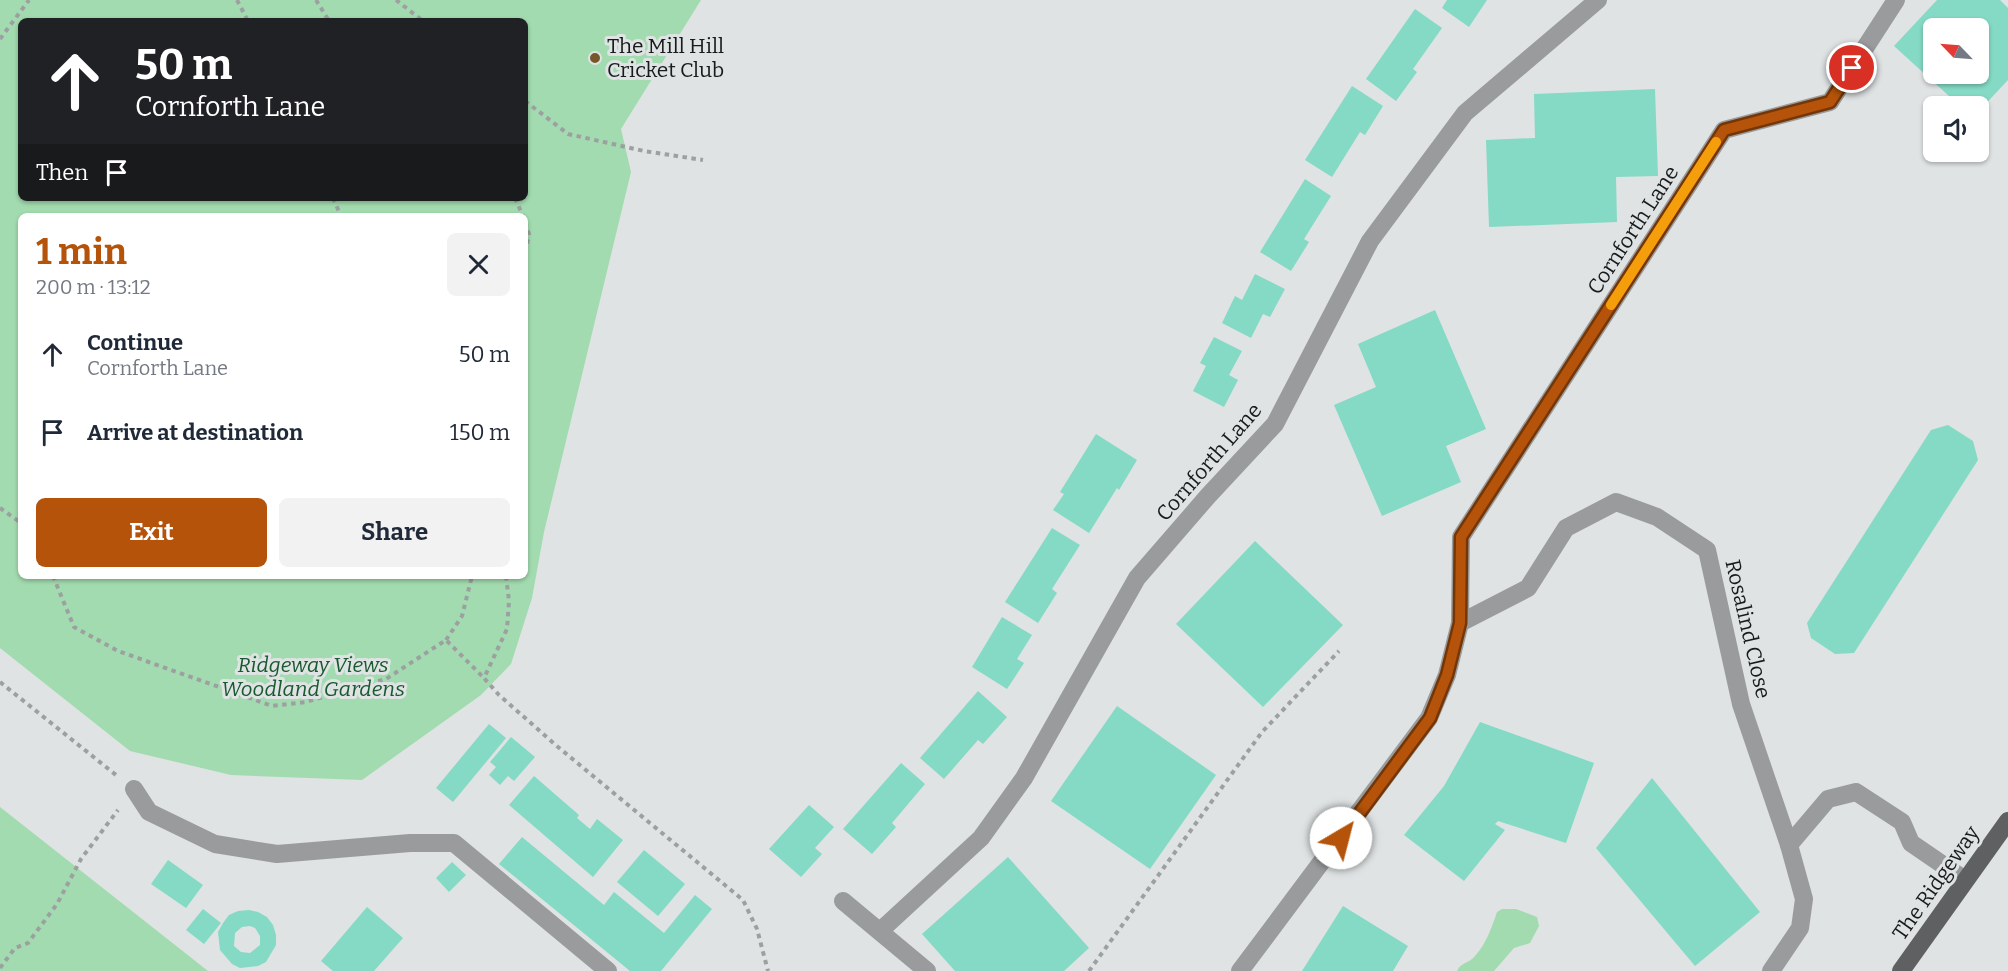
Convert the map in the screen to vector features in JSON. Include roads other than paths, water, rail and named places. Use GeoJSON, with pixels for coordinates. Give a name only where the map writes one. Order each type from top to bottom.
{"type":"FeatureCollection","features":[{"type":"Feature","properties":{"kind":"main road","name":"The Ridgeway"},"geometry":{"type":"LineString","coordinates":[[1901,971],[2008,821]]}},
{"type":"Feature","properties":{"kind":"street","name":"Cornforth Lane"},"geometry":{"type":"LineString","coordinates":[[880,932],[981,838],[1024,778],[1137,578],[1275,424],[1370,242],[1465,113],[1598,0]]}},
{"type":"Feature","properties":{"kind":"street","name":"Cornforth Lane"},"geometry":{"type":"LineString","coordinates":[[1240,971],[1430,718],[1447,675],[1460,623],[1461,537],[1724,130],[1830,102],[1896,0]]}},
{"type":"Feature","properties":{"kind":"street","name":"Rosalind Close"},"geometry":{"type":"LineString","coordinates":[[1460,623],[1528,588],[1566,528],[1616,502],[1657,517],[1707,550],[1741,704],[1789,846],[1804,899],[1800,928],[1771,971]]}},
{"type":"Feature","properties":{"kind":"street"},"geometry":{"type":"LineString","coordinates":[[134,789],[149,812],[214,844],[277,854],[410,843],[454,843],[608,971]]}},
{"type":"Feature","properties":{"kind":"street"},"geometry":{"type":"LineString","coordinates":[[1789,846],[1828,799],[1856,792],[1902,822],[1911,843],[1965,880]]}},
{"type":"Feature","properties":{"kind":"street"},"geometry":{"type":"LineString","coordinates":[[843,901],[927,971]]}},
{"type":"Feature","properties":{"kind":"place","name":"The Mill Hill Cricket Club"},"geometry":{"type":"Point","coordinates":[595,58]}},
{"type":"Feature","properties":{"kind":"park label","name":"Ridgeway Views Woodland Gardens"},"geometry":{"type":"Point","coordinates":[313,677]}}]}
